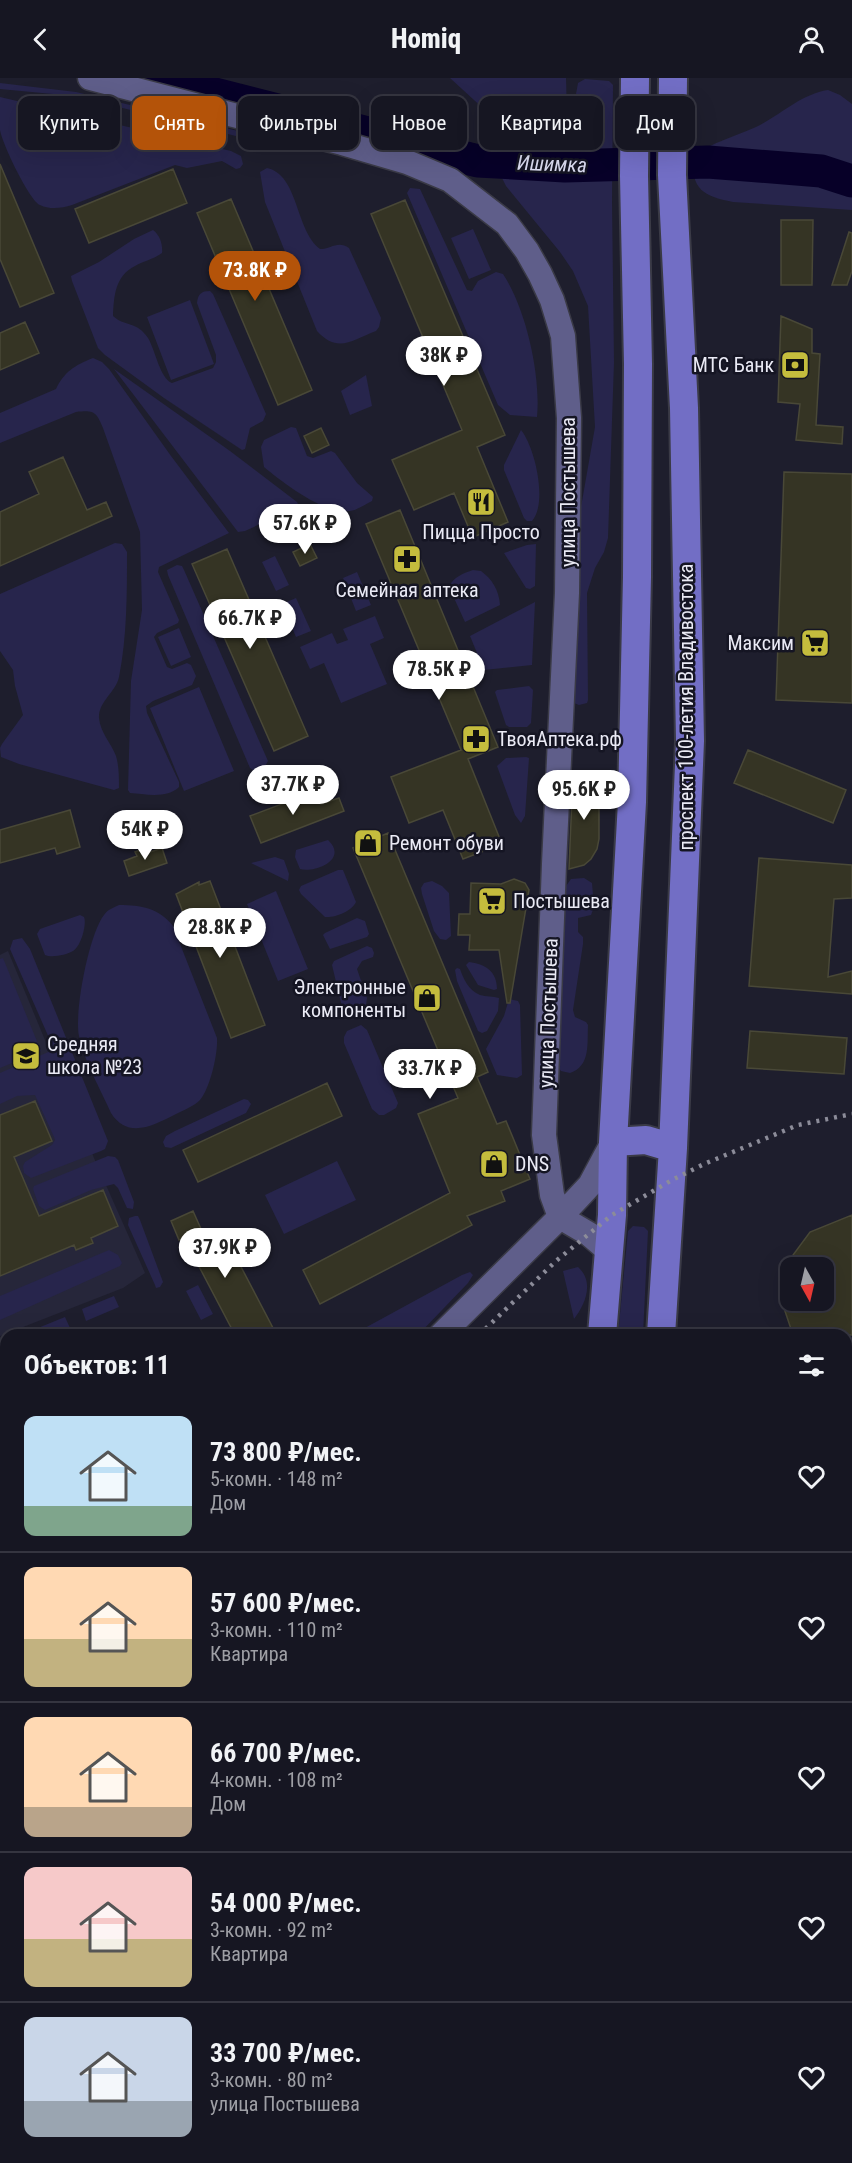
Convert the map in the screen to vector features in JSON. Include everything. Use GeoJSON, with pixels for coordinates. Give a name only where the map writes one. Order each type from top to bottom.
{"type":"FeatureCollection","features":[{"type":"Feature","properties":{"kind":"highway"},"geometry":{"type":"LineString","coordinates":[[602,1329],[612,1215],[632,801],[638,364],[633,176],[635,78]]}},
{"type":"Feature","properties":{"kind":"highway","name":"проспект 100-летия Владивостока"},"geometry":{"type":"LineString","coordinates":[[662,1329],[673,1148],[690,741],[684,408],[672,175],[673,78]]}},
{"type":"Feature","properties":{"kind":"highway"},"geometry":{"type":"LineString","coordinates":[[614,1142],[646,1140],[673,1148]]}},
{"type":"Feature","properties":{"kind":"main road","name":"улица Постышева"},"geometry":{"type":"LineString","coordinates":[[96,79],[342,143],[407,162],[450,180],[507,224],[527,251],[552,300],[563,336],[569,418],[567,592],[544,1135],[552,1195],[560,1217]]}},
{"type":"Feature","properties":{"kind":"main road"},"geometry":{"type":"LineString","coordinates":[[447,1329],[590,1185],[614,1142]]}},
{"type":"Feature","properties":{"kind":"main road"},"geometry":{"type":"LineString","coordinates":[[560,1217],[589,1234],[609,1251]]}},
{"type":"Feature","properties":{"kind":"shaded area"},"geometry":{"type":"Polygon","coordinates":[[[450,78],[566,78],[566,96],[479,96],[479,105],[450,78]]]}},
{"type":"Feature","properties":{"kind":"shaded area"},"geometry":{"type":"Polygon","coordinates":[[[585,79],[609,81],[613,85],[614,362],[608,538],[587,593],[588,700],[587,703],[579,705],[574,703],[572,698],[577,530],[595,427],[588,306],[573,271],[506,186],[502,178],[500,163],[506,152],[510,150],[562,152],[565,150],[603,150],[603,96],[576,96],[578,83],[585,79]]]}},
{"type":"Feature","properties":{"kind":"shaded area"},"geometry":{"type":"Polygon","coordinates":[[[0,83],[93,96],[74,96],[0,89],[0,83]]]}},
{"type":"Feature","properties":{"kind":"shaded area"},"geometry":{"type":"Polygon","coordinates":[[[828,90],[852,104],[852,210],[733,202],[714,197],[701,190],[694,177],[692,157],[715,144],[756,127],[800,100],[828,90]]]}},
{"type":"Feature","properties":{"kind":"shaded area"},"geometry":{"type":"Polygon","coordinates":[[[0,97],[18,101],[18,150],[120,150],[120,125],[132,128],[132,150],[226,150],[241,156],[243,164],[236,169],[222,161],[187,168],[175,165],[72,205],[48,208],[40,205],[29,193],[0,130],[0,97]]]}},
{"type":"Feature","properties":{"kind":"shaded area"},"geometry":{"type":"Polygon","coordinates":[[[120,103],[132,105],[132,110],[120,107],[120,103]]]}},
{"type":"Feature","properties":{"kind":"shaded area"},"geometry":{"type":"Polygon","coordinates":[[[226,128],[238,131],[236,136],[226,134],[226,128]]]}},
{"type":"Feature","properties":{"kind":"shaded area"},"geometry":{"type":"Polygon","coordinates":[[[267,168],[277,173],[285,181],[306,229],[320,249],[338,245],[349,248],[381,318],[376,331],[352,341],[339,343],[332,342],[317,331],[265,202],[260,172],[267,168]]]}},
{"type":"Feature","properties":{"kind":"shaded area"},"geometry":{"type":"Polygon","coordinates":[[[410,188],[420,189],[467,290],[472,291],[478,281],[496,272],[503,274],[511,288],[519,305],[530,343],[537,382],[537,417],[510,415],[498,405],[407,193],[410,188]]]}},
{"type":"Feature","properties":{"kind":"shaded area"},"geometry":{"type":"Polygon","coordinates":[[[473,229],[491,270],[469,279],[451,238],[473,229]]]}},
{"type":"Feature","properties":{"kind":"shaded area"},"geometry":{"type":"Polygon","coordinates":[[[153,230],[160,240],[162,253],[135,266],[123,275],[115,294],[113,316],[135,326],[144,333],[151,343],[164,376],[172,383],[213,368],[216,362],[216,355],[197,303],[202,292],[210,291],[213,294],[266,414],[263,421],[250,428],[245,449],[242,450],[164,398],[98,348],[71,276],[153,230]]]}},
{"type":"Feature","properties":{"kind":"shaded area"},"geometry":{"type":"Polygon","coordinates":[[[190,300],[214,364],[171,380],[147,317],[190,300]]]}},
{"type":"Feature","properties":{"kind":"shaded area"},"geometry":{"type":"Polygon","coordinates":[[[93,358],[102,362],[109,369],[229,533],[159,567],[158,572],[179,620],[178,623],[157,633],[154,637],[167,667],[172,669],[187,663],[191,665],[196,676],[192,685],[146,706],[147,713],[179,782],[179,787],[174,791],[162,794],[130,793],[128,790],[131,681],[142,610],[140,532],[101,423],[94,413],[76,412],[0,443],[0,413],[56,389],[71,370],[93,358]]]}},
{"type":"Feature","properties":{"kind":"shaded area"},"geometry":{"type":"Polygon","coordinates":[[[114,369],[230,451],[297,502],[299,506],[245,531],[238,532],[114,369]]]}},
{"type":"Feature","properties":{"kind":"shaded area"},"geometry":{"type":"Polygon","coordinates":[[[366,375],[372,406],[350,415],[341,391],[366,375]]]}},
{"type":"Feature","properties":{"kind":"shaded area"},"geometry":{"type":"Polygon","coordinates":[[[291,427],[296,428],[307,456],[313,458],[331,451],[335,453],[357,483],[373,497],[372,501],[350,511],[329,508],[305,496],[264,467],[261,447],[264,440],[291,427]]]}},
{"type":"Feature","properties":{"kind":"shaded area"},"geometry":{"type":"Polygon","coordinates":[[[521,430],[531,449],[538,475],[539,502],[537,513],[532,521],[524,518],[504,470],[504,465],[521,430]]]}},
{"type":"Feature","properties":{"kind":"shaded area"},"geometry":{"type":"Polygon","coordinates":[[[115,543],[122,544],[127,552],[124,646],[119,677],[99,712],[101,728],[117,760],[119,788],[114,790],[1,757],[2,744],[23,715],[13,670],[0,651],[0,594],[115,543]]]}},
{"type":"Feature","properties":{"kind":"shaded area"},"geometry":{"type":"Polygon","coordinates":[[[536,544],[535,586],[530,589],[526,588],[504,553],[536,544]]]}},
{"type":"Feature","properties":{"kind":"shaded area"},"geometry":{"type":"Polygon","coordinates":[[[275,556],[289,585],[276,591],[262,562],[275,556]]]}},
{"type":"Feature","properties":{"kind":"shaded area"},"geometry":{"type":"Polygon","coordinates":[[[177,565],[182,566],[184,570],[268,761],[264,768],[254,771],[250,768],[168,575],[167,570],[177,565]]]}},
{"type":"Feature","properties":{"kind":"shaded area"},"geometry":{"type":"Polygon","coordinates":[[[473,570],[481,571],[492,581],[500,605],[465,622],[449,587],[456,578],[473,570]]]}},
{"type":"Feature","properties":{"kind":"shaded area"},"geometry":{"type":"Polygon","coordinates":[[[357,572],[371,605],[356,611],[343,578],[357,572]]]}},
{"type":"Feature","properties":{"kind":"shaded area"},"geometry":{"type":"Polygon","coordinates":[[[296,598],[311,631],[296,637],[282,604],[296,598]]]}},
{"type":"Feature","properties":{"kind":"shaded area"},"geometry":{"type":"Polygon","coordinates":[[[535,602],[532,665],[484,670],[470,636],[535,602]]]}},
{"type":"Feature","properties":{"kind":"shaded area"},"geometry":{"type":"Polygon","coordinates":[[[375,616],[384,638],[370,644],[387,684],[341,703],[324,663],[310,669],[300,647],[332,633],[337,644],[348,640],[343,629],[375,616]]]}},
{"type":"Feature","properties":{"kind":"shaded area"},"geometry":{"type":"Polygon","coordinates":[[[179,628],[191,657],[171,666],[158,637],[179,628]]]}},
{"type":"Feature","properties":{"kind":"shaded area"},"geometry":{"type":"Polygon","coordinates":[[[529,686],[533,690],[531,723],[527,727],[509,727],[506,725],[495,692],[529,686]]]}},
{"type":"Feature","properties":{"kind":"shaded area"},"geometry":{"type":"Polygon","coordinates":[[[199,687],[234,771],[184,791],[150,708],[199,687]]]}},
{"type":"Feature","properties":{"kind":"shaded area"},"geometry":{"type":"Polygon","coordinates":[[[506,758],[529,758],[525,816],[521,823],[515,815],[497,766],[506,758]]]}},
{"type":"Feature","properties":{"kind":"shaded area"},"geometry":{"type":"Polygon","coordinates":[[[328,840],[333,847],[332,859],[321,867],[300,869],[295,857],[296,850],[328,840]]]}},
{"type":"Feature","properties":{"kind":"shaded area"},"geometry":{"type":"Polygon","coordinates":[[[275,857],[284,860],[289,874],[288,881],[251,863],[275,857]]]}},
{"type":"Feature","properties":{"kind":"shaded area"},"geometry":{"type":"Polygon","coordinates":[[[343,870],[356,902],[343,913],[325,917],[299,890],[301,886],[343,870]]]}},
{"type":"Feature","properties":{"kind":"shaded area"},"geometry":{"type":"Polygon","coordinates":[[[584,878],[592,883],[594,907],[591,915],[578,918],[578,932],[583,937],[583,944],[573,1010],[575,1017],[588,1025],[587,1046],[582,1065],[570,1073],[561,1071],[556,1064],[566,886],[571,879],[584,878]]]}},
{"type":"Feature","properties":{"kind":"shaded area"},"geometry":{"type":"Polygon","coordinates":[[[432,881],[449,893],[451,936],[446,940],[440,939],[434,931],[422,894],[421,888],[424,883],[432,881]]]}},
{"type":"Feature","properties":{"kind":"shaded area"},"geometry":{"type":"Polygon","coordinates":[[[276,891],[308,969],[278,981],[247,904],[276,891]]]}},
{"type":"Feature","properties":{"kind":"shaded area"},"geometry":{"type":"Polygon","coordinates":[[[119,905],[156,911],[173,926],[217,1038],[213,1070],[200,1100],[168,1118],[142,1128],[125,1126],[111,1113],[81,1046],[79,1036],[81,992],[88,955],[98,925],[106,913],[119,905]]]}},
{"type":"Feature","properties":{"kind":"shaded area"},"geometry":{"type":"Polygon","coordinates":[[[80,915],[84,917],[85,925],[76,949],[59,956],[45,955],[37,934],[40,929],[80,915]]]}},
{"type":"Feature","properties":{"kind":"shaded area"},"geometry":{"type":"Polygon","coordinates":[[[357,918],[365,921],[369,934],[367,937],[330,949],[323,935],[357,918]]]}},
{"type":"Feature","properties":{"kind":"shaded area"},"geometry":{"type":"Polygon","coordinates":[[[22,938],[30,949],[108,1141],[105,1149],[101,1151],[31,1178],[24,1173],[25,1162],[52,1145],[54,1137],[35,1095],[17,1096],[0,1104],[0,1073],[53,1050],[10,949],[13,940],[22,938]]]}},
{"type":"Feature","properties":{"kind":"shaded area"},"geometry":{"type":"Polygon","coordinates":[[[367,946],[372,948],[373,957],[362,961],[357,969],[367,998],[366,1005],[352,1014],[346,1013],[342,1007],[332,965],[334,961],[367,946]]]}},
{"type":"Feature","properties":{"kind":"shaded area","name":"Средняя школа №23"},"geometry":{"type":"Polygon","coordinates":[[[8,951],[94,1158],[145,1273],[123,1288],[18,1329],[0,1329],[0,955],[8,951]]]}},
{"type":"Feature","properties":{"kind":"shaded area"},"geometry":{"type":"Polygon","coordinates":[[[3,958],[41,1051],[0,1068],[0,959],[3,958]]]}},
{"type":"Feature","properties":{"kind":"shaded area"},"geometry":{"type":"Polygon","coordinates":[[[469,962],[489,970],[495,977],[497,989],[478,985],[466,965],[469,962]]]}},
{"type":"Feature","properties":{"kind":"shaded area"},"geometry":{"type":"Polygon","coordinates":[[[460,969],[473,991],[482,996],[499,998],[498,1011],[487,1031],[482,1033],[478,1031],[457,981],[455,970],[460,969]]]}},
{"type":"Feature","properties":{"kind":"shaded area"},"geometry":{"type":"Polygon","coordinates":[[[509,999],[518,1001],[520,1005],[522,1075],[517,1078],[497,1075],[486,1049],[504,1016],[509,999]]]}},
{"type":"Feature","properties":{"kind":"shaded area"},"geometry":{"type":"Polygon","coordinates":[[[361,1025],[367,1030],[398,1103],[396,1108],[384,1115],[379,1115],[372,1109],[344,1043],[347,1031],[361,1025]]]}},
{"type":"Feature","properties":{"kind":"shaded area"},"geometry":{"type":"Polygon","coordinates":[[[244,1099],[251,1104],[246,1113],[171,1148],[165,1147],[163,1142],[166,1136],[244,1099]]]}},
{"type":"Feature","properties":{"kind":"shaded area"},"geometry":{"type":"Polygon","coordinates":[[[108,1156],[118,1160],[134,1202],[133,1209],[127,1208],[114,1184],[91,1190],[45,1210],[39,1206],[34,1186],[108,1156]]]}},
{"type":"Feature","properties":{"kind":"shaded area"},"geometry":{"type":"Polygon","coordinates":[[[337,1161],[356,1200],[284,1234],[265,1195],[337,1161]]]}},
{"type":"Feature","properties":{"kind":"shaded area"},"geometry":{"type":"Polygon","coordinates":[[[138,1216],[140,1220],[163,1282],[160,1287],[156,1288],[128,1225],[129,1218],[138,1216]]]}},
{"type":"Feature","properties":{"kind":"shaded area"},"geometry":{"type":"Polygon","coordinates":[[[633,1226],[644,1227],[648,1231],[643,1329],[619,1329],[628,1231],[633,1226]]]}},
{"type":"Feature","properties":{"kind":"shaded area"},"geometry":{"type":"Polygon","coordinates":[[[109,1250],[118,1255],[122,1263],[120,1266],[0,1320],[0,1296],[109,1250]]]}},
{"type":"Feature","properties":{"kind":"shaded area"},"geometry":{"type":"Polygon","coordinates":[[[578,1267],[586,1279],[587,1286],[585,1300],[574,1319],[563,1271],[578,1267]]]}},
{"type":"Feature","properties":{"kind":"shaded area"},"geometry":{"type":"Polygon","coordinates":[[[470,1272],[473,1275],[424,1329],[363,1329],[470,1272]]]}},
{"type":"Feature","properties":{"kind":"shaded area"},"geometry":{"type":"Polygon","coordinates":[[[198,1285],[213,1314],[201,1320],[186,1291],[198,1285]]]}},
{"type":"Feature","properties":{"kind":"shaded area"},"geometry":{"type":"Polygon","coordinates":[[[114,1296],[119,1307],[86,1321],[82,1309],[114,1296]]]}},
{"type":"Feature","properties":{"kind":"shaded area"},"geometry":{"type":"Polygon","coordinates":[[[65,1317],[70,1328],[68,1329],[35,1329],[65,1317]]]}},
{"type":"Feature","properties":{"kind":"building"},"geometry":{"type":"Polygon","coordinates":[[[0,164],[54,293],[20,307],[0,259],[0,164]]]}},
{"type":"Feature","properties":{"kind":"building"},"geometry":{"type":"Polygon","coordinates":[[[173,169],[187,203],[89,243],[75,209],[173,169]]]}},
{"type":"Feature","properties":{"kind":"building"},"geometry":{"type":"Polygon","coordinates":[[[231,199],[312,390],[278,405],[197,213],[231,199]]]}},
{"type":"Feature","properties":{"kind":"building"},"geometry":{"type":"Polygon","coordinates":[[[405,200],[505,435],[477,447],[508,522],[476,536],[474,529],[470,531],[454,493],[414,510],[392,460],[462,430],[371,214],[405,200]]]}},
{"type":"Feature","properties":{"kind":"building"},"geometry":{"type":"Polygon","coordinates":[[[781,220],[813,220],[812,285],[781,285],[781,220]]]}},
{"type":"Feature","properties":{"kind":"building"},"geometry":{"type":"Polygon","coordinates":[[[849,232],[852,233],[852,271],[847,285],[832,285],[849,232]]]}},
{"type":"Feature","properties":{"kind":"building"},"geometry":{"type":"Polygon","coordinates":[[[781,316],[812,329],[812,353],[820,354],[816,425],[843,427],[842,444],[796,440],[800,404],[778,402],[781,316]]]}},
{"type":"Feature","properties":{"kind":"building"},"geometry":{"type":"Polygon","coordinates":[[[25,322],[39,353],[0,370],[0,333],[25,322]]]}},
{"type":"Feature","properties":{"kind":"building"},"geometry":{"type":"Polygon","coordinates":[[[321,428],[329,445],[312,453],[304,436],[321,428]]]}},
{"type":"Feature","properties":{"kind":"building"},"geometry":{"type":"Polygon","coordinates":[[[63,457],[87,510],[106,502],[112,516],[0,566],[0,512],[39,494],[29,472],[63,457]]]}},
{"type":"Feature","properties":{"kind":"building","name":"Максим"},"geometry":{"type":"Polygon","coordinates":[[[784,472],[852,474],[852,703],[776,700],[784,472]]]}},
{"type":"Feature","properties":{"kind":"building"},"geometry":{"type":"Polygon","coordinates":[[[400,510],[498,747],[468,759],[502,844],[463,859],[443,810],[409,823],[391,777],[461,750],[366,524],[400,510]]]}},
{"type":"Feature","properties":{"kind":"building"},"geometry":{"type":"Polygon","coordinates":[[[310,544],[317,558],[300,566],[293,552],[310,544]]]}},
{"type":"Feature","properties":{"kind":"building"},"geometry":{"type":"Polygon","coordinates":[[[227,549],[308,736],[274,751],[192,564],[227,549]]]}},
{"type":"Feature","properties":{"kind":"building"},"geometry":{"type":"Polygon","coordinates":[[[748,750],[846,790],[833,823],[734,783],[748,750]]]}},
{"type":"Feature","properties":{"kind":"building"},"geometry":{"type":"Polygon","coordinates":[[[573,773],[594,777],[599,797],[599,839],[597,849],[591,859],[584,865],[569,869],[573,773]]]}},
{"type":"Feature","properties":{"kind":"building"},"geometry":{"type":"Polygon","coordinates":[[[316,791],[321,804],[339,798],[344,811],[261,843],[250,816],[316,791]]]}},
{"type":"Feature","properties":{"kind":"building"},"geometry":{"type":"Polygon","coordinates":[[[70,810],[80,847],[57,854],[55,848],[0,863],[0,830],[70,810]]]}},
{"type":"Feature","properties":{"kind":"building"},"geometry":{"type":"Polygon","coordinates":[[[388,833],[488,1072],[477,1077],[497,1124],[506,1121],[530,1179],[501,1191],[505,1201],[467,1216],[472,1225],[320,1304],[303,1270],[450,1193],[418,1114],[458,1098],[353,848],[388,833]]]}},
{"type":"Feature","properties":{"kind":"building"},"geometry":{"type":"Polygon","coordinates":[[[148,847],[150,852],[162,848],[167,863],[129,876],[124,861],[137,856],[135,852],[148,847]]]}},
{"type":"Feature","properties":{"kind":"building"},"geometry":{"type":"Polygon","coordinates":[[[759,858],[852,865],[852,898],[834,899],[828,977],[852,971],[852,994],[749,986],[759,858]]]}},
{"type":"Feature","properties":{"kind":"building"},"geometry":{"type":"Polygon","coordinates":[[[514,879],[525,883],[529,890],[510,1003],[507,1003],[499,950],[469,950],[470,935],[458,935],[459,914],[470,914],[471,883],[501,884],[514,879]]]}},
{"type":"Feature","properties":{"kind":"building"},"geometry":{"type":"Polygon","coordinates":[[[210,881],[265,1025],[231,1038],[176,894],[199,882],[199,885],[210,881]]]}},
{"type":"Feature","properties":{"kind":"building"},"geometry":{"type":"Polygon","coordinates":[[[750,1031],[847,1038],[844,1074],[747,1068],[750,1031]]]}},
{"type":"Feature","properties":{"kind":"building"},"geometry":{"type":"Polygon","coordinates":[[[327,1083],[342,1116],[198,1182],[183,1150],[327,1083]]]}},
{"type":"Feature","properties":{"kind":"building"},"geometry":{"type":"Polygon","coordinates":[[[35,1101],[52,1141],[14,1157],[39,1216],[103,1190],[118,1226],[91,1238],[93,1243],[76,1250],[74,1245],[0,1276],[0,1115],[35,1101]]]}},
{"type":"Feature","properties":{"kind":"building"},"geometry":{"type":"Polygon","coordinates":[[[193,1211],[210,1249],[227,1240],[273,1328],[232,1329],[184,1238],[179,1240],[171,1221],[193,1211]]]}},
{"type":"Feature","properties":{"kind":"building"},"geometry":{"type":"Polygon","coordinates":[[[852,1215],[852,1329],[791,1329],[785,1311],[834,1311],[834,1257],[792,1257],[810,1232],[852,1215]]]}},
{"type":"Feature","properties":{"kind":"waterway","name":"Ишимка"},"geometry":{"type":"LineString","coordinates":[[152,78],[478,161],[565,166],[708,162],[821,171],[852,181]]}},
{"type":"Feature","properties":{"kind":"railway"},"geometry":{"type":"LineString","coordinates":[[485,1329],[556,1261],[612,1215],[704,1164],[798,1125],[852,1114]]}},
{"type":"Feature","properties":{"kind":"place","name":"МТС Банк"},"geometry":{"type":"Point","coordinates":[795,365]}},
{"type":"Feature","properties":{"kind":"place","name":"Пицца Просто"},"geometry":{"type":"Point","coordinates":[481,502]}},
{"type":"Feature","properties":{"kind":"place","name":"Семейная аптека"},"geometry":{"type":"Point","coordinates":[407,559]}},
{"type":"Feature","properties":{"kind":"place","name":"Максим"},"geometry":{"type":"Point","coordinates":[815,643]}},
{"type":"Feature","properties":{"kind":"place","name":"ТвояАптека.рф"},"geometry":{"type":"Point","coordinates":[476,739]}},
{"type":"Feature","properties":{"kind":"place","name":"Ремонт обуви"},"geometry":{"type":"Point","coordinates":[368,843]}},
{"type":"Feature","properties":{"kind":"place","name":"Постышева"},"geometry":{"type":"Point","coordinates":[492,901]}},
{"type":"Feature","properties":{"kind":"place","name":"Электронные компоненты"},"geometry":{"type":"Point","coordinates":[427,998]}},
{"type":"Feature","properties":{"kind":"place","name":"Средняя школа №23"},"geometry":{"type":"Point","coordinates":[26,1056]}},
{"type":"Feature","properties":{"kind":"place","name":"DNS"},"geometry":{"type":"Point","coordinates":[494,1164]}}]}
